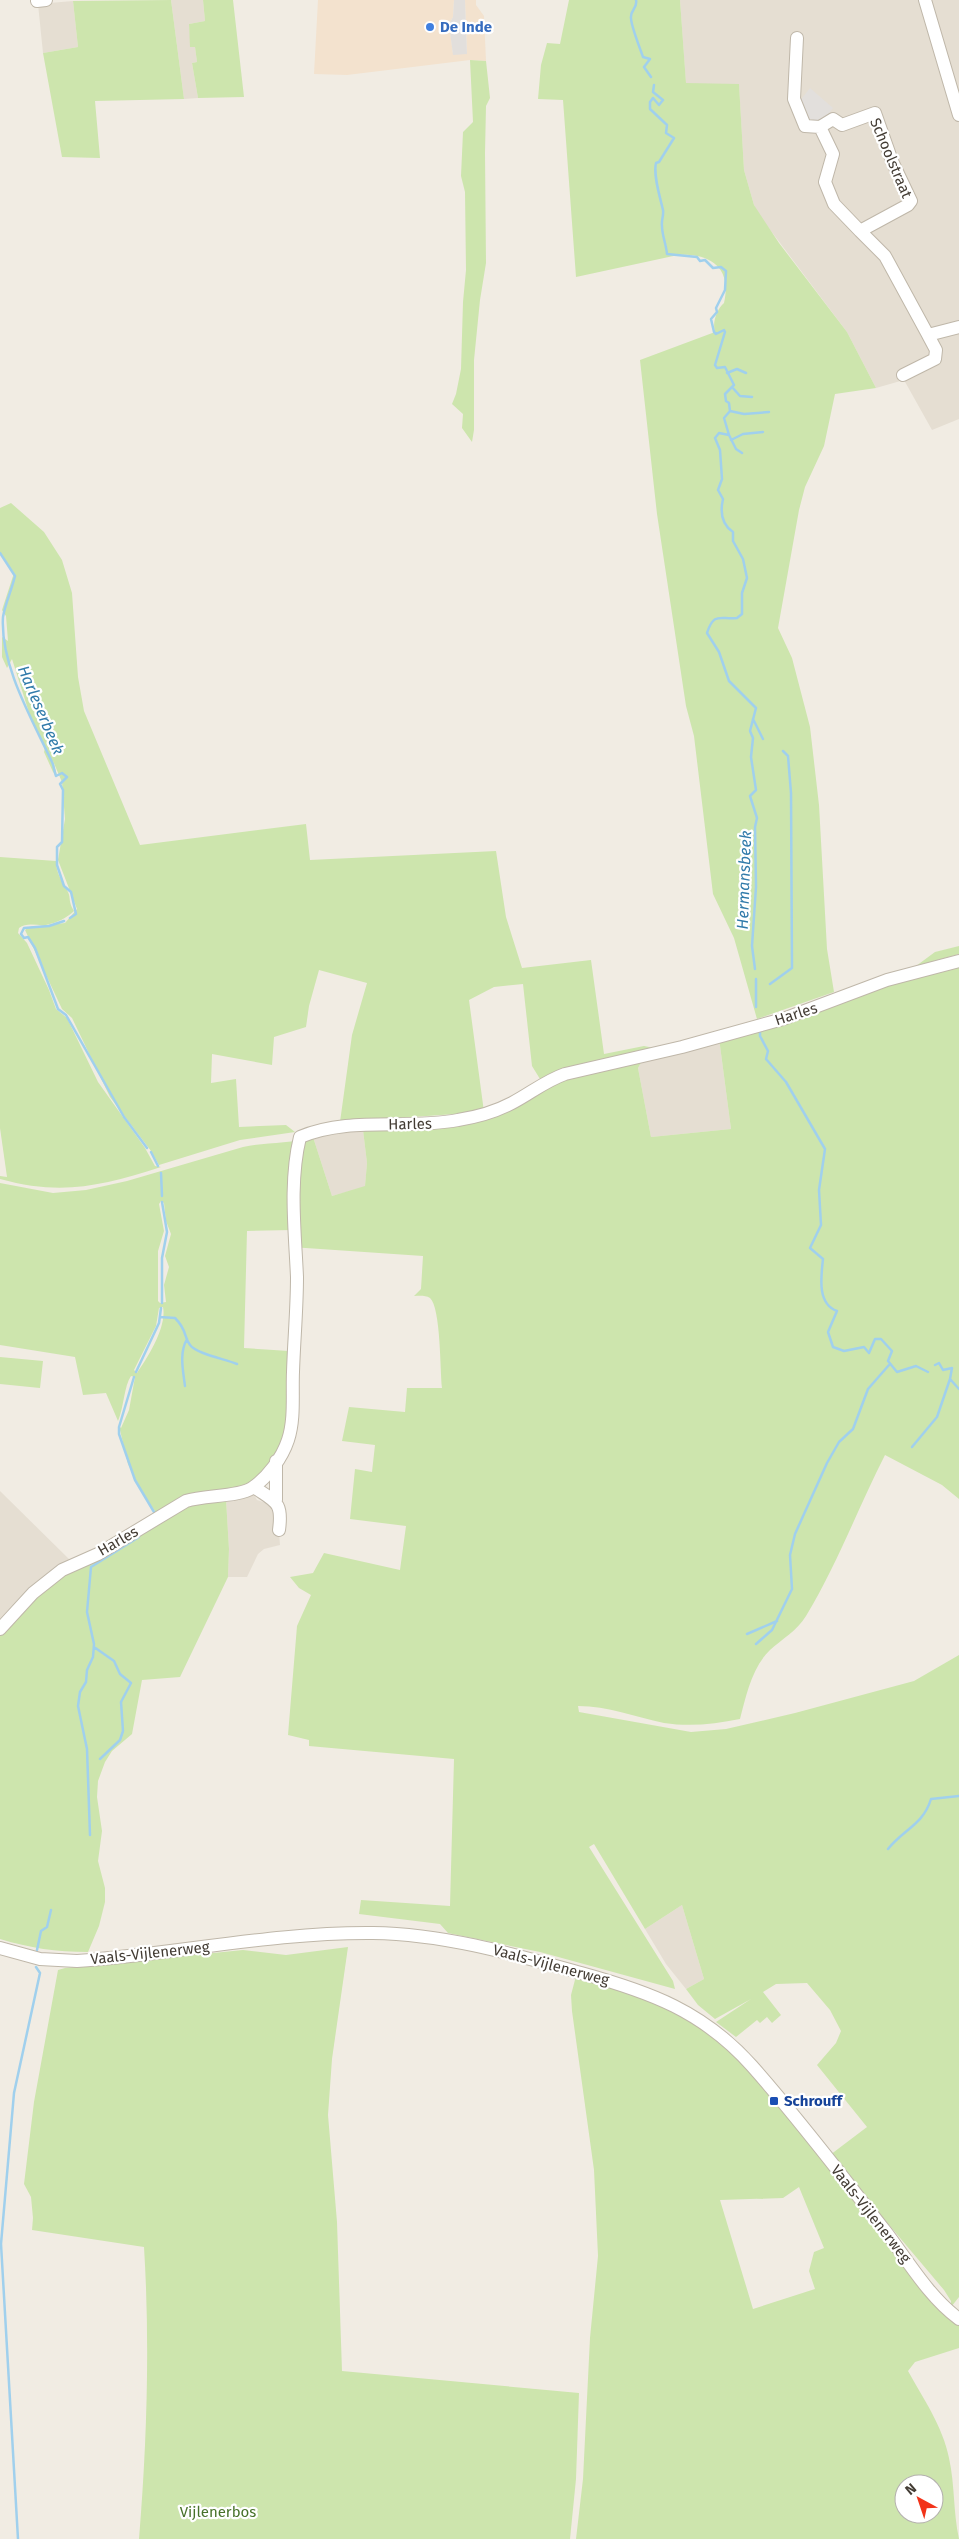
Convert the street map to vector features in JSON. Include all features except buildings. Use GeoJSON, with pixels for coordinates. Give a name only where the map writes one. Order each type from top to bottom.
{"type":"FeatureCollection","features":[{"type":"Feature","properties":{"kind":"street"},"geometry":{"type":"LineString","coordinates":[[925,0],[956,94],[959,116]]}},
{"type":"Feature","properties":{"kind":"street"},"geometry":{"type":"LineString","coordinates":[[797,38],[794,99],[805,126],[820,127],[832,154],[825,182],[834,204],[885,256],[936,350],[935,359],[903,376]]}},
{"type":"Feature","properties":{"kind":"street","name":"Schoolstraat"},"geometry":{"type":"LineString","coordinates":[[820,127],[833,119],[842,125],[875,113],[892,161],[911,201],[908,205],[860,231]]}},
{"type":"Feature","properties":{"kind":"street"},"geometry":{"type":"LineString","coordinates":[[928,335],[959,327]]}},
{"type":"Feature","properties":{"kind":"street","name":"Harles"},"geometry":{"type":"LineString","coordinates":[[0,1629],[33,1593],[62,1570],[105,1550],[174,1507],[197,1497],[236,1493],[254,1487],[276,1461],[287,1440],[292,1416],[296,1298],[294,1188],[296,1158],[300,1137],[326,1128],[439,1124],[478,1116],[508,1106],[548,1080],[565,1074],[682,1047],[829,1004],[887,980],[959,961]]}},
{"type":"Feature","properties":{"kind":"street","name":"Harles"},"geometry":{"type":"LineString","coordinates":[[276,1461],[276,1500],[280,1511],[279,1530]]}},
{"type":"Feature","properties":{"kind":"street"},"geometry":{"type":"LineString","coordinates":[[254,1487],[276,1500]]}},
{"type":"Feature","properties":{"kind":"street","name":"Vaals-Vijlenerweg"},"geometry":{"type":"LineString","coordinates":[[0,1948],[40,1959],[78,1961],[311,1935],[401,1935],[440,1938],[503,1952],[601,1978],[655,1996],[701,2020],[729,2043],[751,2065],[817,2144],[938,2300],[959,2319]]}},
{"type":"Feature","properties":{"kind":"shaded area"},"geometry":{"type":"Polygon","coordinates":[[[171,0],[203,0],[205,21],[189,24],[191,47],[195,47],[197,62],[192,63],[198,98],[184,99],[171,0]]]}},
{"type":"Feature","properties":{"kind":"shaded area"},"geometry":{"type":"Polygon","coordinates":[[[318,0],[454,0],[453,17],[449,24],[453,54],[467,54],[465,0],[476,0],[476,5],[484,16],[486,61],[470,60],[347,75],[314,74],[318,0]]]}},
{"type":"Feature","properties":{"kind":"shaded area"},"geometry":{"type":"Polygon","coordinates":[[[454,0],[465,0],[467,54],[453,55],[449,24],[453,17],[454,0]]]}},
{"type":"Feature","properties":{"kind":"shaded area"},"geometry":{"type":"Polygon","coordinates":[[[680,0],[959,0],[959,419],[932,430],[904,380],[876,388],[847,332],[759,215],[754,205],[744,170],[739,85],[686,84],[680,0]]]}},
{"type":"Feature","properties":{"kind":"shaded area"},"geometry":{"type":"Polygon","coordinates":[[[73,1],[78,47],[43,53],[38,4],[73,1]]]}},
{"type":"Feature","properties":{"kind":"shaded area"},"geometry":{"type":"Polygon","coordinates":[[[810,88],[833,108],[823,121],[806,119],[799,102],[810,88]]]}},
{"type":"Feature","properties":{"kind":"shaded area"},"geometry":{"type":"Polygon","coordinates":[[[719,1038],[731,1129],[651,1137],[638,1068],[646,1054],[719,1038]]]}},
{"type":"Feature","properties":{"kind":"shaded area"},"geometry":{"type":"Polygon","coordinates":[[[363,1130],[367,1163],[365,1187],[332,1196],[313,1137],[363,1130]]]}},
{"type":"Feature","properties":{"kind":"shaded area"},"geometry":{"type":"Polygon","coordinates":[[[249,1486],[257,1500],[272,1505],[278,1520],[280,1545],[264,1549],[258,1554],[247,1577],[228,1577],[229,1549],[226,1499],[249,1486]]]}},
{"type":"Feature","properties":{"kind":"shaded area"},"geometry":{"type":"Polygon","coordinates":[[[0,1491],[70,1560],[0,1633],[0,1491]]]}},
{"type":"Feature","properties":{"kind":"shaded area"},"geometry":{"type":"Polygon","coordinates":[[[682,1905],[704,1979],[686,1989],[666,1964],[645,1929],[682,1905]]]}},
{"type":"Feature","properties":{"kind":"green space"},"geometry":{"type":"Polygon","coordinates":[[[171,0],[184,99],[95,101],[100,158],[62,157],[43,53],[78,47],[73,1],[171,0]]]}},
{"type":"Feature","properties":{"kind":"green space"},"geometry":{"type":"Polygon","coordinates":[[[203,0],[233,0],[244,97],[198,98],[192,63],[197,62],[195,47],[190,47],[189,24],[205,21],[203,0]]]}},
{"type":"Feature","properties":{"kind":"green space"},"geometry":{"type":"Polygon","coordinates":[[[569,0],[680,0],[686,83],[739,84],[744,170],[754,205],[779,243],[847,332],[876,388],[835,394],[824,446],[805,487],[799,510],[778,628],[792,658],[810,727],[819,805],[827,949],[834,992],[757,1019],[734,938],[713,894],[694,736],[686,706],[657,514],[640,360],[715,332],[716,316],[724,303],[725,280],[722,272],[709,260],[690,255],[678,255],[576,277],[563,100],[538,99],[541,65],[547,43],[560,44],[569,0]]]}},
{"type":"Feature","properties":{"kind":"green space"},"geometry":{"type":"Polygon","coordinates":[[[470,60],[486,61],[490,98],[486,106],[486,263],[474,360],[474,430],[472,442],[462,428],[463,414],[452,404],[461,369],[466,270],[465,192],[461,176],[463,132],[473,122],[470,60]]]}},
{"type":"Feature","properties":{"kind":"green space"},"geometry":{"type":"Polygon","coordinates":[[[11,503],[44,532],[62,560],[72,593],[78,677],[84,711],[140,845],[306,824],[310,860],[496,851],[506,917],[522,968],[591,960],[604,1054],[644,1046],[654,1048],[646,1054],[638,1068],[651,1137],[731,1129],[719,1038],[959,962],[959,1499],[942,1485],[885,1455],[838,1557],[806,1616],[794,1630],[770,1650],[754,1673],[740,1719],[683,1725],[653,1721],[589,1706],[578,1706],[579,1712],[691,1732],[726,1729],[795,1713],[914,1681],[959,1655],[959,2297],[951,2307],[951,2301],[944,2290],[830,2155],[867,2127],[817,2065],[836,2043],[841,2031],[830,2010],[807,1983],[776,1984],[763,1992],[781,2015],[772,2023],[767,2017],[760,2023],[757,2020],[736,2037],[716,2022],[751,1999],[715,2019],[698,2005],[686,1989],[704,1979],[682,1905],[645,1929],[594,1844],[589,1847],[673,1981],[675,1989],[540,1952],[448,1933],[440,1924],[359,1914],[361,1900],[450,1906],[454,1759],[309,1746],[309,1740],[288,1735],[297,1626],[311,1595],[299,1588],[290,1577],[313,1573],[324,1553],[400,1570],[406,1526],[350,1519],[355,1469],[372,1472],[375,1445],[342,1441],[349,1407],[405,1412],[407,1388],[442,1388],[438,1326],[434,1304],[428,1297],[414,1296],[421,1289],[423,1256],[291,1247],[292,1230],[247,1231],[244,1348],[289,1351],[287,1432],[281,1451],[249,1486],[157,1514],[143,1494],[128,1464],[119,1426],[121,1428],[129,1410],[135,1377],[131,1376],[129,1380],[118,1421],[106,1393],[83,1395],[75,1357],[0,1345],[0,1183],[53,1193],[86,1190],[127,1181],[243,1147],[296,1141],[313,1137],[332,1196],[365,1186],[367,1163],[363,1130],[482,1116],[540,1079],[532,1066],[523,984],[494,987],[469,1000],[484,1112],[340,1122],[352,1035],[367,983],[319,970],[309,1006],[306,1027],[274,1037],[272,1065],[212,1054],[211,1083],[236,1079],[239,1127],[286,1125],[295,1132],[240,1140],[159,1165],[151,1151],[110,1097],[72,1018],[62,1009],[25,930],[29,927],[65,923],[77,909],[58,860],[65,819],[62,782],[53,761],[57,775],[53,772],[44,752],[45,748],[32,722],[12,659],[7,668],[2,657],[2,637],[8,641],[6,616],[2,610],[14,573],[0,553],[0,508],[11,503]],[[161,1201],[159,1204],[164,1231],[158,1251],[158,1301],[160,1303],[166,1302],[164,1285],[169,1267],[165,1256],[171,1234],[166,1221],[164,1203],[161,1201]],[[163,1307],[159,1308],[156,1326],[134,1370],[137,1373],[159,1332],[162,1323],[163,1307]]]}},
{"type":"Feature","properties":{"kind":"green space"},"geometry":{"type":"Polygon","coordinates":[[[0,857],[56,861],[58,874],[68,892],[74,911],[57,922],[22,926],[19,928],[18,933],[27,943],[56,1009],[67,1018],[98,1082],[145,1148],[155,1166],[161,1167],[100,1184],[62,1188],[22,1184],[0,1179],[0,1176],[7,1177],[0,1128],[0,857]]]}},
{"type":"Feature","properties":{"kind":"green space"},"geometry":{"type":"Polygon","coordinates":[[[959,946],[959,954],[916,966],[935,952],[959,946]]]}},
{"type":"Feature","properties":{"kind":"green space"},"geometry":{"type":"Polygon","coordinates":[[[0,1357],[43,1361],[40,1388],[0,1384],[0,1357]]]}},
{"type":"Feature","properties":{"kind":"green space"},"geometry":{"type":"Polygon","coordinates":[[[226,1499],[229,1549],[228,1577],[180,1677],[142,1680],[132,1734],[112,1751],[105,1762],[98,1781],[97,1797],[102,1831],[98,1861],[105,1888],[105,1902],[99,1926],[88,1952],[43,1949],[0,1939],[0,1633],[54,1581],[190,1503],[226,1499]]]}},
{"type":"Feature","properties":{"kind":"green space","name":"Vijlenerbos"},"geometry":{"type":"Polygon","coordinates":[[[348,1947],[332,2059],[328,2115],[337,2222],[342,2371],[579,2393],[576,2479],[570,2539],[139,2539],[147,2393],[147,2319],[144,2247],[32,2230],[31,2197],[24,2184],[34,2102],[58,1970],[243,1950],[286,1955],[348,1947]]]}},
{"type":"Feature","properties":{"kind":"green space"},"geometry":{"type":"Polygon","coordinates":[[[576,1976],[589,1978],[714,2024],[959,2320],[959,2348],[915,2362],[908,2371],[932,2413],[946,2446],[951,2468],[959,2539],[576,2539],[583,2479],[590,2338],[598,2256],[594,2170],[571,1995],[576,1976]],[[799,2187],[783,2198],[720,2200],[753,2309],[815,2289],[809,2271],[814,2252],[824,2248],[799,2187]]]}},
{"type":"Feature","properties":{"kind":"waterway","name":"Hermansbeek"},"geometry":{"type":"LineString","coordinates":[[636,0],[636,5],[631,15],[631,22],[643,57],[650,59],[644,67],[651,77]]}},
{"type":"Feature","properties":{"kind":"waterway","name":"Hermansbeek"},"geometry":{"type":"LineString","coordinates":[[654,85],[653,92],[663,100],[659,105],[653,98],[650,102],[650,109],[667,125],[666,133],[674,138],[659,162],[656,163],[655,168],[663,210],[662,229],[667,254],[697,257],[700,261],[705,260],[713,268],[721,267],[726,271],[725,290],[716,308],[717,312],[711,319],[716,334],[724,330],[725,332],[715,365],[717,368],[725,367],[734,385],[725,394],[730,411],[724,418],[729,435],[719,433],[715,438],[720,450],[722,479],[718,490],[723,499],[722,517],[726,525],[733,532],[733,541],[743,559],[747,578],[742,593],[742,614],[737,618],[715,619],[707,633],[719,652],[729,681],[756,708],[750,731],[753,738],[751,757],[756,790],[750,796],[757,818],[755,827],[756,887],[752,946],[755,969]]}},
{"type":"Feature","properties":{"kind":"waterway"},"geometry":{"type":"LineString","coordinates":[[727,373],[737,369],[746,373]]}},
{"type":"Feature","properties":{"kind":"waterway"},"geometry":{"type":"LineString","coordinates":[[732,387],[740,396],[752,397]]}},
{"type":"Feature","properties":{"kind":"waterway"},"geometry":{"type":"LineString","coordinates":[[730,411],[744,414],[769,412]]}},
{"type":"Feature","properties":{"kind":"waterway"},"geometry":{"type":"LineString","coordinates":[[731,440],[743,434],[763,432]]}},
{"type":"Feature","properties":{"kind":"waterway"},"geometry":{"type":"LineString","coordinates":[[729,435],[736,449],[742,453]]}},
{"type":"Feature","properties":{"kind":"waterway","name":"Harleserbeek"},"geometry":{"type":"LineString","coordinates":[[0,553],[15,576],[3,617],[3,635],[12,673],[27,710],[53,764],[56,776],[62,773],[67,777],[60,784],[63,790],[62,842],[57,847],[57,865],[64,886],[71,892],[76,914],[70,918]]}},
{"type":"Feature","properties":{"kind":"waterway"},"geometry":{"type":"LineString","coordinates":[[753,719],[763,739]]}},
{"type":"Feature","properties":{"kind":"waterway"},"geometry":{"type":"LineString","coordinates":[[770,984],[792,968],[791,793],[788,756],[783,751]]}},
{"type":"Feature","properties":{"kind":"waterway","name":"Harleserbeek"},"geometry":{"type":"LineString","coordinates":[[64,921],[49,926],[24,928],[21,934],[24,938],[28,937],[35,948],[58,1009],[66,1015],[124,1117],[147,1148]]}},
{"type":"Feature","properties":{"kind":"waterway","name":"Hermansbeek"},"geometry":{"type":"LineString","coordinates":[[756,979],[756,1007]]}},
{"type":"Feature","properties":{"kind":"waterway","name":"Hermansbeek"},"geometry":{"type":"LineString","coordinates":[[760,1031],[760,1036],[768,1051],[766,1059],[786,1082],[825,1149],[819,1190],[821,1225],[810,1248],[823,1259],[821,1282],[823,1296],[826,1302],[837,1311],[828,1332],[833,1347],[844,1351],[864,1347],[869,1353],[875,1339],[881,1339],[892,1351],[888,1361],[897,1372],[916,1366],[928,1372]]}},
{"type":"Feature","properties":{"kind":"waterway","name":"Harleserbeek"},"geometry":{"type":"LineString","coordinates":[[151,1152],[158,1166]]}},
{"type":"Feature","properties":{"kind":"waterway","name":"Harleserbeek"},"geometry":{"type":"LineString","coordinates":[[161,1173],[162,1196]]}},
{"type":"Feature","properties":{"kind":"waterway","name":"Harleserbeek"},"geometry":{"type":"LineString","coordinates":[[162,1202],[167,1232],[162,1258],[162,1303]]}},
{"type":"Feature","properties":{"kind":"waterway","name":"Harleserbeek"},"geometry":{"type":"LineString","coordinates":[[136,1372],[159,1323],[161,1308]]}},
{"type":"Feature","properties":{"kind":"waterway"},"geometry":{"type":"LineString","coordinates":[[160,1317],[175,1318],[182,1326],[188,1342],[194,1348],[205,1354],[237,1364]]}},
{"type":"Feature","properties":{"kind":"waterway"},"geometry":{"type":"LineString","coordinates":[[185,1386],[182,1356],[187,1339]]}},
{"type":"Feature","properties":{"kind":"waterway","name":"Hermansbeek"},"geometry":{"type":"LineString","coordinates":[[935,1365],[939,1363],[943,1370],[952,1368],[950,1379],[959,1389]]}},
{"type":"Feature","properties":{"kind":"waterway"},"geometry":{"type":"LineString","coordinates":[[756,1644],[772,1630],[792,1589],[790,1555],[795,1534],[827,1463],[839,1442],[853,1429],[868,1389],[889,1365]]}},
{"type":"Feature","properties":{"kind":"waterway","name":"Harleserbeek"},"geometry":{"type":"LineString","coordinates":[[134,1377],[119,1427],[119,1434],[135,1480],[154,1512]]}},
{"type":"Feature","properties":{"kind":"waterway"},"geometry":{"type":"LineString","coordinates":[[912,1447],[937,1417],[950,1379]]}},
{"type":"Feature","properties":{"kind":"waterway","name":"Harleserbeek"},"geometry":{"type":"LineString","coordinates":[[145,1532],[155,1526]]}},
{"type":"Feature","properties":{"kind":"waterway","name":"Harleserbeek"},"geometry":{"type":"LineString","coordinates":[[90,1835],[87,1749],[78,1706],[80,1692],[86,1682],[87,1670],[93,1657],[94,1644],[87,1612],[91,1567],[139,1537]]}},
{"type":"Feature","properties":{"kind":"waterway"},"geometry":{"type":"LineString","coordinates":[[747,1634],[777,1621]]}},
{"type":"Feature","properties":{"kind":"waterway"},"geometry":{"type":"LineString","coordinates":[[94,1647],[114,1661],[120,1674],[131,1683],[121,1702],[123,1731],[120,1740],[100,1759]]}},
{"type":"Feature","properties":{"kind":"waterway"},"geometry":{"type":"LineString","coordinates":[[888,1849],[918,1821],[928,1808],[931,1799],[959,1796]]}},
{"type":"Feature","properties":{"kind":"waterway","name":"Harleserbeek"},"geometry":{"type":"LineString","coordinates":[[37,1950],[41,1931],[47,1927],[51,1910]]}},
{"type":"Feature","properties":{"kind":"waterway","name":"Harleserbeek"},"geometry":{"type":"LineString","coordinates":[[18,2539],[1,2244],[14,2093],[40,1973],[36,1967]]}},
{"type":"Feature","properties":{"kind":"place","name":"De Inde"},"geometry":{"type":"Point","coordinates":[430,27]}},
{"type":"Feature","properties":{"kind":"place","name":"Schrouff"},"geometry":{"type":"Point","coordinates":[774,2101]}}]}
